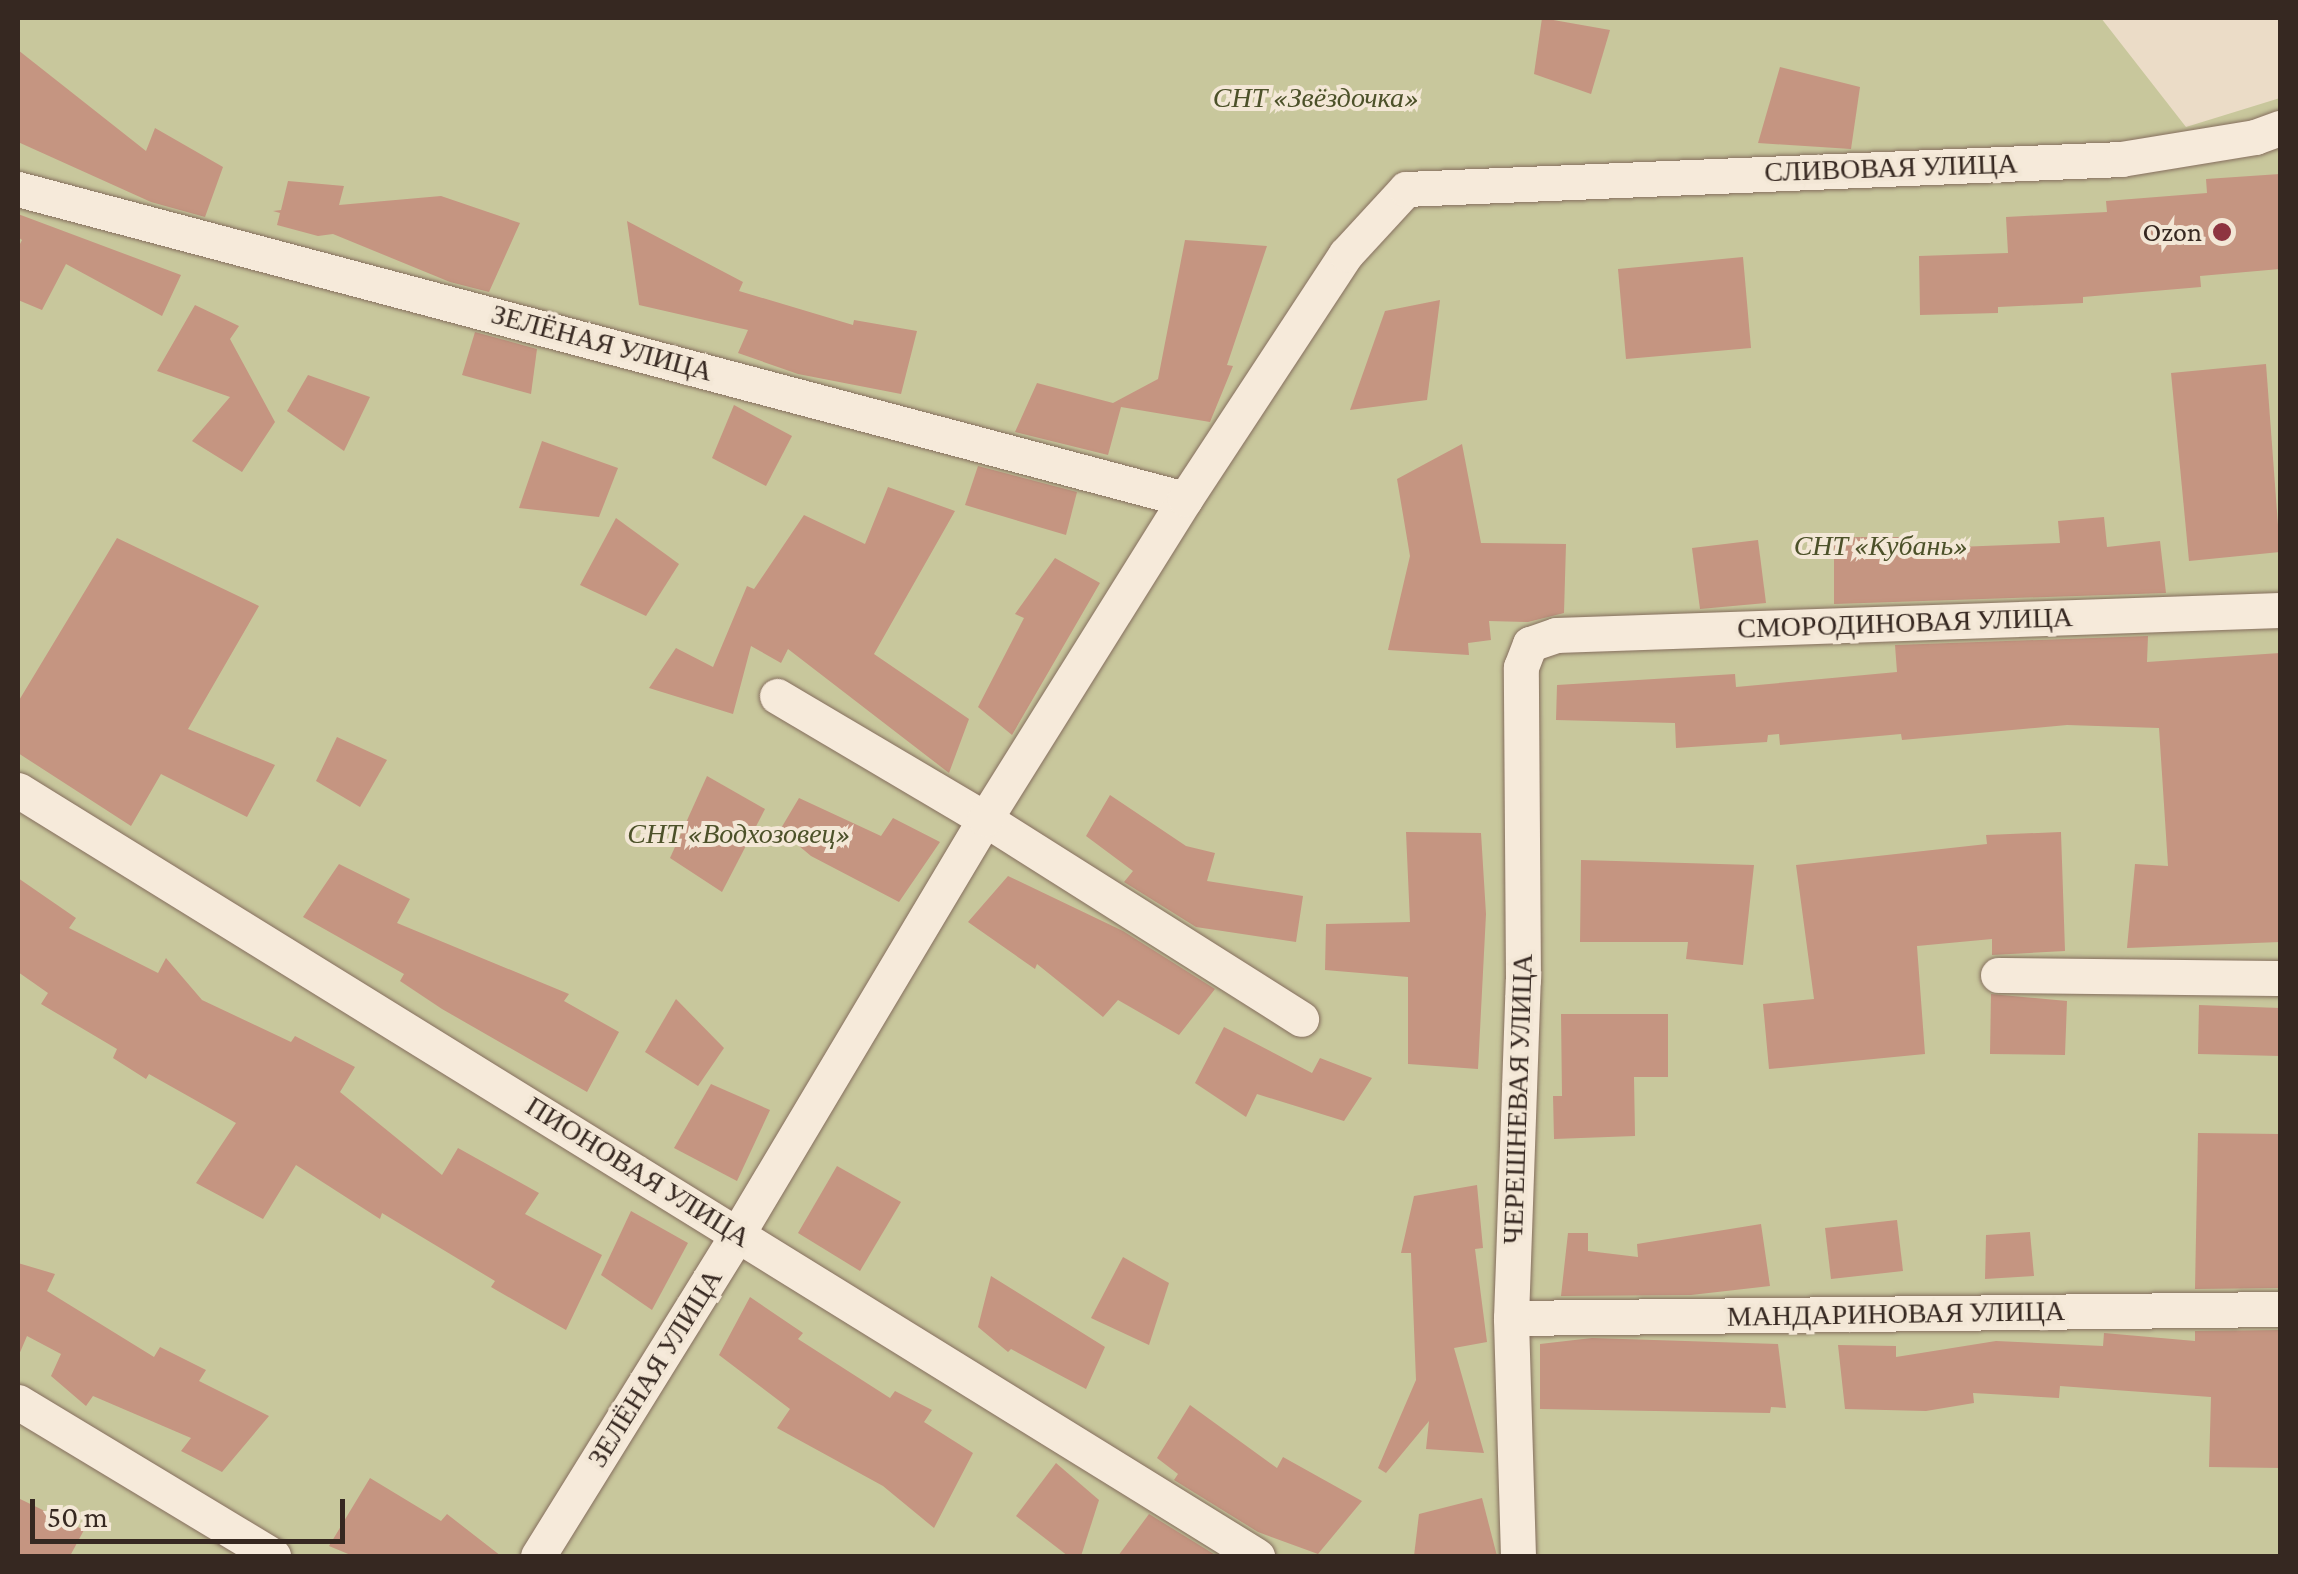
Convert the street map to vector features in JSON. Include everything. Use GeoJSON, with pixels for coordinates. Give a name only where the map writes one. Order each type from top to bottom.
{"type":"FeatureCollection","features":[{"type":"Feature","properties":{"kind":"street","name":"СЛИВОВАЯ УЛИЦА"},"geometry":{"type":"LineString","coordinates":[[1406,189],[2121,159],[2255,137],[2280,128]]}},
{"type":"Feature","properties":{"kind":"street","name":"ЗЕЛЁНАЯ УЛИЦА"},"geometry":{"type":"LineString","coordinates":[[538,1556],[738,1233],[985,818],[1186,498],[1346,254],[1406,189]]}},
{"type":"Feature","properties":{"kind":"street","name":"ЗЕЛЁНАЯ УЛИЦА"},"geometry":{"type":"LineString","coordinates":[[18,190],[1186,498]]}},
{"type":"Feature","properties":{"kind":"street","name":"СМОРОДИНОВАЯ УЛИЦА"},"geometry":{"type":"LineString","coordinates":[[1530,644],[1556,635],[2280,610]]}},
{"type":"Feature","properties":{"kind":"street","name":"ЧЕРЕШНЕВАЯ УЛИЦА"},"geometry":{"type":"LineString","coordinates":[[1518,1556],[1510,1318],[1523,980],[1521,668],[1530,644]]}},
{"type":"Feature","properties":{"kind":"street"},"geometry":{"type":"LineString","coordinates":[[777,696],[985,818],[1301,1019]]}},
{"type":"Feature","properties":{"kind":"street","name":"ПИОНОВАЯ УЛИЦА"},"geometry":{"type":"LineString","coordinates":[[18,790],[1257,1556]]}},
{"type":"Feature","properties":{"kind":"street"},"geometry":{"type":"LineString","coordinates":[[1998,975],[2280,978]]}},
{"type":"Feature","properties":{"kind":"street","name":"МАНДАРИНОВАЯ УЛИЦА"},"geometry":{"type":"LineString","coordinates":[[1510,1318],[2280,1309]]}},
{"type":"Feature","properties":{"kind":"street"},"geometry":{"type":"LineString","coordinates":[[18,1402],[273,1556]]}},
{"type":"Feature","properties":{"kind":"green space","name":"СНТ «Водхозовец»"},"geometry":{"type":"Polygon","coordinates":[[[18,18],[2101,18],[2186,127],[2280,98],[2280,1556],[18,1556],[18,18]]]}},
{"type":"Feature","properties":{"kind":"building"},"geometry":{"type":"Polygon","coordinates":[[[1542,18],[1610,30],[1591,94],[1534,74],[1542,18]]]}},
{"type":"Feature","properties":{"kind":"building"},"geometry":{"type":"Polygon","coordinates":[[[18,50],[146,151],[155,128],[223,167],[205,217],[151,202],[18,142],[18,50]]]}},
{"type":"Feature","properties":{"kind":"building"},"geometry":{"type":"Polygon","coordinates":[[[1780,67],[1860,87],[1851,149],[1758,143],[1780,67]]]}},
{"type":"Feature","properties":{"kind":"building"},"geometry":{"type":"Polygon","coordinates":[[[2280,174],[2280,269],[2200,276],[2201,287],[2083,297],[2083,303],[1998,307],[1998,313],[1920,315],[1919,256],[2008,253],[2006,217],[2107,212],[2106,201],[2207,193],[2206,179],[2280,174]]]}},
{"type":"Feature","properties":{"kind":"building"},"geometry":{"type":"Polygon","coordinates":[[[288,181],[344,186],[339,205],[441,196],[520,223],[489,292],[450,282],[333,234],[318,236],[277,225],[280,213],[273,211],[281,210],[288,181]]]}},
{"type":"Feature","properties":{"kind":"building"},"geometry":{"type":"Polygon","coordinates":[[[18,214],[181,275],[162,316],[66,264],[42,310],[18,300],[18,248],[22,240],[18,237],[18,214]]]}},
{"type":"Feature","properties":{"kind":"building"},"geometry":{"type":"Polygon","coordinates":[[[627,221],[743,282],[739,291],[853,325],[854,320],[917,331],[901,394],[798,374],[738,353],[748,330],[639,305],[627,221]]]}},
{"type":"Feature","properties":{"kind":"building"},"geometry":{"type":"Polygon","coordinates":[[[1185,240],[1267,246],[1227,365],[1233,366],[1210,422],[1121,407],[1108,455],[1015,432],[1037,383],[1113,403],[1158,379],[1185,240]]]}},
{"type":"Feature","properties":{"kind":"building"},"geometry":{"type":"Polygon","coordinates":[[[1743,257],[1751,348],[1626,359],[1618,269],[1743,257]]]}},
{"type":"Feature","properties":{"kind":"building"},"geometry":{"type":"Polygon","coordinates":[[[1440,300],[1427,400],[1350,410],[1385,311],[1440,300]]]}},
{"type":"Feature","properties":{"kind":"building"},"geometry":{"type":"Polygon","coordinates":[[[195,305],[239,326],[230,339],[275,422],[242,472],[192,441],[230,397],[157,371],[195,305]]]}},
{"type":"Feature","properties":{"kind":"building"},"geometry":{"type":"Polygon","coordinates":[[[475,332],[537,349],[531,394],[462,375],[475,332]]]}},
{"type":"Feature","properties":{"kind":"building"},"geometry":{"type":"Polygon","coordinates":[[[2266,364],[2280,552],[2189,561],[2171,373],[2266,364]]]}},
{"type":"Feature","properties":{"kind":"building"},"geometry":{"type":"Polygon","coordinates":[[[308,375],[370,397],[344,451],[287,411],[308,375]]]}},
{"type":"Feature","properties":{"kind":"building"},"geometry":{"type":"Polygon","coordinates":[[[734,405],[792,436],[766,486],[712,458],[734,405]]]}},
{"type":"Feature","properties":{"kind":"building"},"geometry":{"type":"Polygon","coordinates":[[[542,441],[618,468],[599,517],[519,508],[542,441]]]}},
{"type":"Feature","properties":{"kind":"building"},"geometry":{"type":"Polygon","coordinates":[[[1462,444],[1481,543],[1566,544],[1564,613],[1528,622],[1489,621],[1491,640],[1468,643],[1469,655],[1388,650],[1410,556],[1397,479],[1462,444]]]}},
{"type":"Feature","properties":{"kind":"building"},"geometry":{"type":"Polygon","coordinates":[[[978,466],[1077,492],[1066,535],[965,505],[978,466]]]}},
{"type":"Feature","properties":{"kind":"building"},"geometry":{"type":"Polygon","coordinates":[[[888,487],[955,511],[874,654],[969,719],[949,773],[788,649],[781,663],[751,646],[733,714],[649,688],[676,648],[713,667],[747,586],[754,589],[804,515],[865,544],[888,487]]]}},
{"type":"Feature","properties":{"kind":"building"},"geometry":{"type":"Polygon","coordinates":[[[2104,517],[2107,547],[2160,541],[2166,593],[1834,604],[1834,537],[1906,537],[1906,549],[2060,543],[2058,521],[2104,517]]]}},
{"type":"Feature","properties":{"kind":"building"},"geometry":{"type":"Polygon","coordinates":[[[616,518],[679,564],[646,616],[580,585],[616,518]]]}},
{"type":"Feature","properties":{"kind":"building"},"geometry":{"type":"Polygon","coordinates":[[[117,538],[259,606],[188,729],[275,765],[247,817],[161,774],[131,826],[18,753],[18,702],[117,538]]]}},
{"type":"Feature","properties":{"kind":"building"},"geometry":{"type":"Polygon","coordinates":[[[1758,540],[1766,603],[1700,609],[1692,548],[1758,540]]]}},
{"type":"Feature","properties":{"kind":"building"},"geometry":{"type":"Polygon","coordinates":[[[1055,558],[1100,583],[1012,735],[978,707],[1024,618],[1015,614],[1055,558]]]}},
{"type":"Feature","properties":{"kind":"building"},"geometry":{"type":"Polygon","coordinates":[[[2148,636],[2147,662],[2280,653],[2280,942],[2127,948],[2135,864],[2168,866],[2159,728],[2067,725],[1902,740],[1901,734],[1780,745],[1779,734],[1768,735],[1767,742],[1676,748],[1675,723],[1556,720],[1557,685],[1735,674],[1736,687],[1897,672],[1895,645],[2148,636]]]}},
{"type":"Feature","properties":{"kind":"building"},"geometry":{"type":"Polygon","coordinates":[[[337,737],[387,760],[360,807],[316,781],[337,737]]]}},
{"type":"Feature","properties":{"kind":"building"},"geometry":{"type":"Polygon","coordinates":[[[707,776],[765,809],[722,892],[670,858],[707,776]]]}},
{"type":"Feature","properties":{"kind":"building"},"geometry":{"type":"Polygon","coordinates":[[[1110,795],[1186,846],[1215,853],[1207,881],[1303,896],[1296,942],[1196,927],[1124,882],[1133,871],[1086,836],[1110,795]]]}},
{"type":"Feature","properties":{"kind":"building"},"geometry":{"type":"Polygon","coordinates":[[[799,798],[881,836],[893,818],[940,842],[899,902],[811,856],[780,830],[799,798]]]}},
{"type":"Feature","properties":{"kind":"building"},"geometry":{"type":"Polygon","coordinates":[[[1406,832],[1481,833],[1486,914],[1478,1069],[1408,1064],[1408,977],[1325,970],[1326,924],[1410,922],[1406,832]]]}},
{"type":"Feature","properties":{"kind":"building"},"geometry":{"type":"Polygon","coordinates":[[[2061,832],[2065,951],[1992,955],[1992,939],[1917,946],[1925,1054],[1769,1069],[1763,1004],[1814,999],[1796,865],[1987,844],[1986,835],[2061,832]]]}},
{"type":"Feature","properties":{"kind":"building"},"geometry":{"type":"Polygon","coordinates":[[[1581,860],[1754,865],[1743,965],[1686,959],[1688,942],[1580,942],[1581,860]]]}},
{"type":"Feature","properties":{"kind":"building"},"geometry":{"type":"Polygon","coordinates":[[[339,864],[410,899],[397,923],[569,994],[564,1001],[619,1032],[587,1092],[442,1009],[400,981],[404,974],[303,917],[339,864]]]}},
{"type":"Feature","properties":{"kind":"building"},"geometry":{"type":"Polygon","coordinates":[[[1008,876],[1123,931],[1215,989],[1179,1035],[1118,1000],[1103,1017],[1037,964],[1035,969],[968,922],[1008,876]]]}},
{"type":"Feature","properties":{"kind":"building"},"geometry":{"type":"Polygon","coordinates":[[[18,878],[76,918],[69,928],[158,973],[166,958],[202,1000],[291,1042],[295,1036],[355,1067],[340,1092],[442,1175],[458,1148],[539,1193],[525,1214],[602,1255],[566,1330],[491,1287],[495,1281],[382,1213],[380,1219],[296,1165],[263,1219],[196,1183],[236,1123],[149,1074],[146,1079],[113,1058],[117,1049],[41,1004],[48,993],[18,972],[18,878]]]}},
{"type":"Feature","properties":{"kind":"building"},"geometry":{"type":"Polygon","coordinates":[[[1991,994],[2067,1001],[2065,1055],[1990,1054],[1991,994]]]}},
{"type":"Feature","properties":{"kind":"building"},"geometry":{"type":"Polygon","coordinates":[[[676,999],[724,1048],[698,1086],[645,1052],[676,999]]]}},
{"type":"Feature","properties":{"kind":"building"},"geometry":{"type":"Polygon","coordinates":[[[2199,1005],[2280,1008],[2280,1056],[2198,1054],[2199,1005]]]}},
{"type":"Feature","properties":{"kind":"building"},"geometry":{"type":"Polygon","coordinates":[[[1561,1014],[1668,1014],[1668,1077],[1634,1077],[1635,1136],[1554,1139],[1553,1096],[1562,1096],[1561,1014]]]}},
{"type":"Feature","properties":{"kind":"building"},"geometry":{"type":"Polygon","coordinates":[[[1224,1027],[1312,1073],[1320,1058],[1372,1078],[1344,1121],[1257,1094],[1246,1117],[1195,1083],[1224,1027]]]}},
{"type":"Feature","properties":{"kind":"building"},"geometry":{"type":"Polygon","coordinates":[[[711,1084],[770,1110],[737,1181],[674,1148],[711,1084]]]}},
{"type":"Feature","properties":{"kind":"building"},"geometry":{"type":"Polygon","coordinates":[[[2198,1133],[2280,1134],[2280,1288],[2195,1289],[2198,1133]]]}},
{"type":"Feature","properties":{"kind":"building"},"geometry":{"type":"Polygon","coordinates":[[[837,1166],[901,1202],[860,1271],[798,1233],[837,1166]]]}},
{"type":"Feature","properties":{"kind":"building"},"geometry":{"type":"Polygon","coordinates":[[[1477,1185],[1483,1248],[1475,1249],[1487,1342],[1454,1348],[1484,1453],[1426,1449],[1429,1421],[1386,1473],[1378,1468],[1416,1380],[1411,1253],[1401,1253],[1414,1196],[1477,1185]]]}},
{"type":"Feature","properties":{"kind":"building"},"geometry":{"type":"Polygon","coordinates":[[[631,1211],[688,1243],[652,1310],[601,1275],[631,1211]]]}},
{"type":"Feature","properties":{"kind":"building"},"geometry":{"type":"Polygon","coordinates":[[[1897,1220],[1903,1271],[1831,1279],[1825,1228],[1897,1220]]]}},
{"type":"Feature","properties":{"kind":"building"},"geometry":{"type":"Polygon","coordinates":[[[1761,1224],[1770,1286],[1691,1295],[1561,1296],[1568,1233],[1588,1233],[1588,1251],[1638,1257],[1637,1244],[1761,1224]]]}},
{"type":"Feature","properties":{"kind":"building"},"geometry":{"type":"Polygon","coordinates":[[[2030,1232],[2034,1276],[1985,1279],[1986,1235],[2030,1232]]]}},
{"type":"Feature","properties":{"kind":"building"},"geometry":{"type":"Polygon","coordinates":[[[1123,1257],[1169,1283],[1149,1345],[1091,1318],[1123,1257]]]}},
{"type":"Feature","properties":{"kind":"building"},"geometry":{"type":"Polygon","coordinates":[[[18,1263],[55,1274],[47,1291],[154,1357],[160,1347],[206,1370],[199,1381],[269,1416],[222,1472],[181,1451],[191,1438],[93,1396],[86,1406],[51,1376],[61,1354],[27,1336],[18,1357],[18,1263]]]}},
{"type":"Feature","properties":{"kind":"building"},"geometry":{"type":"Polygon","coordinates":[[[991,1276],[1105,1347],[1086,1389],[1011,1349],[1008,1352],[978,1327],[991,1276]]]}},
{"type":"Feature","properties":{"kind":"building"},"geometry":{"type":"Polygon","coordinates":[[[750,1297],[803,1333],[798,1339],[890,1398],[895,1391],[932,1410],[924,1422],[973,1453],[934,1528],[883,1486],[777,1428],[790,1409],[719,1355],[750,1297]]]}},
{"type":"Feature","properties":{"kind":"building"},"geometry":{"type":"Polygon","coordinates":[[[2280,1330],[2280,1468],[2209,1467],[2211,1397],[2060,1386],[2059,1398],[1973,1393],[1974,1403],[1926,1411],[1845,1409],[1838,1345],[1896,1346],[1896,1357],[1996,1341],[2103,1346],[2104,1333],[2195,1341],[2195,1331],[2280,1330]]]}},
{"type":"Feature","properties":{"kind":"building"},"geometry":{"type":"Polygon","coordinates":[[[1592,1338],[1778,1344],[1786,1408],[1771,1407],[1770,1413],[1540,1409],[1540,1344],[1592,1338]]]}},
{"type":"Feature","properties":{"kind":"building"},"geometry":{"type":"Polygon","coordinates":[[[1190,1405],[1277,1468],[1283,1457],[1362,1501],[1318,1554],[1258,1532],[1174,1480],[1178,1474],[1157,1458],[1190,1405]]]}},
{"type":"Feature","properties":{"kind":"building"},"geometry":{"type":"Polygon","coordinates":[[[1056,1463],[1099,1500],[1081,1556],[1068,1556],[1016,1516],[1056,1463]]]}},
{"type":"Feature","properties":{"kind":"building"},"geometry":{"type":"Polygon","coordinates":[[[370,1478],[441,1521],[447,1514],[501,1556],[353,1556],[329,1546],[370,1478]]]}},
{"type":"Feature","properties":{"kind":"building"},"geometry":{"type":"Polygon","coordinates":[[[18,1498],[84,1530],[70,1556],[18,1556],[18,1498]]]}},
{"type":"Feature","properties":{"kind":"building"},"geometry":{"type":"Polygon","coordinates":[[[1482,1498],[1497,1556],[1414,1556],[1419,1514],[1482,1498]]]}},
{"type":"Feature","properties":{"kind":"building"},"geometry":{"type":"Polygon","coordinates":[[[1149,1514],[1217,1556],[1118,1556],[1149,1514]]]}},
{"type":"Feature","properties":{"kind":"place","name":"Ozon"},"geometry":{"type":"Point","coordinates":[2222,232]}},
{"type":"Feature","properties":{"kind":"park label","name":"СНТ «Звёздочка»"},"geometry":{"type":"Point","coordinates":[1316,98]}},
{"type":"Feature","properties":{"kind":"park label","name":"СНТ «Кубань»"},"geometry":{"type":"Point","coordinates":[1881,546]}}]}
